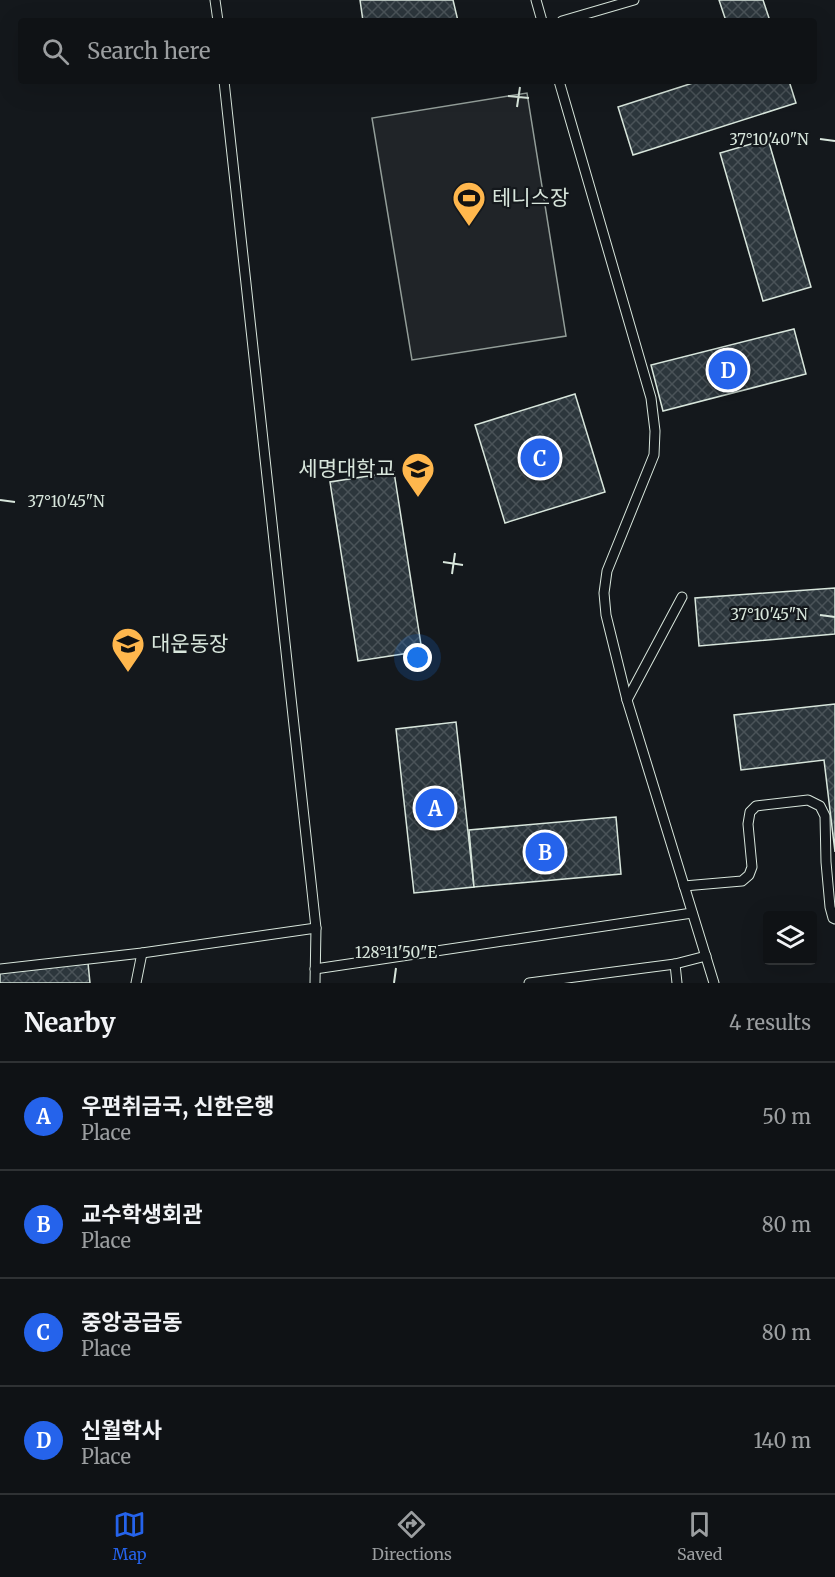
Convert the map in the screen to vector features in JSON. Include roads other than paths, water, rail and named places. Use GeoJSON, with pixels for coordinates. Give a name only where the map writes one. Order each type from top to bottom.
{"type":"FeatureCollection","features":[{"type":"Feature","properties":{"kind":"lane"},"geometry":{"type":"LineString","coordinates":[[215,0],[218,18]]}},
{"type":"Feature","properties":{"kind":"lane"},"geometry":{"type":"LineString","coordinates":[[536,0],[541,18]]}},
{"type":"Feature","properties":{"kind":"lane"},"geometry":{"type":"LineString","coordinates":[[572,18],[634,0]]}},
{"type":"Feature","properties":{"kind":"lane"},"geometry":{"type":"LineString","coordinates":[[224,84],[316,928],[315,983]]}},
{"type":"Feature","properties":{"kind":"lane"},"geometry":{"type":"LineString","coordinates":[[560,84],[651,398],[655,431],[654,454],[607,571],[604,593],[606,615],[627,700],[714,983]]}},
{"type":"Feature","properties":{"kind":"lane"},"geometry":{"type":"LineString","coordinates":[[627,700],[682,597]]}},
{"type":"Feature","properties":{"kind":"lane"},"geometry":{"type":"LineString","coordinates":[[684,886],[742,880],[749,875],[752,867],[748,824],[750,812],[756,806],[808,800],[820,806],[825,816],[830,907],[835,919]]}},
{"type":"Feature","properties":{"kind":"lane"},"geometry":{"type":"LineString","coordinates":[[315,969],[692,913]]}},
{"type":"Feature","properties":{"kind":"lane"},"geometry":{"type":"LineString","coordinates":[[0,969],[142,953],[316,928]]}},
{"type":"Feature","properties":{"kind":"lane"},"geometry":{"type":"LineString","coordinates":[[136,983],[142,953]]}},
{"type":"Feature","properties":{"kind":"lane"},"geometry":{"type":"LineString","coordinates":[[529,983],[675,964],[706,956]]}},
{"type":"Feature","properties":{"kind":"lane"},"geometry":{"type":"LineString","coordinates":[[675,964],[677,983]]}},
{"type":"Feature","properties":{"kind":"place","name":"테니스장"},"geometry":{"type":"Point","coordinates":[469,227]}},
{"type":"Feature","properties":{"kind":"place","name":"신월학사"},"geometry":{"type":"Point","coordinates":[728,370]}},
{"type":"Feature","properties":{"kind":"place","name":"중앙공급동"},"geometry":{"type":"Point","coordinates":[540,458]}},
{"type":"Feature","properties":{"kind":"place","name":"세명대학교"},"geometry":{"type":"Point","coordinates":[418,498]}},
{"type":"Feature","properties":{"kind":"place","name":"대운동장"},"geometry":{"type":"Point","coordinates":[128,673]}},
{"type":"Feature","properties":{"kind":"place","name":"우편취급국, 신한은행"},"geometry":{"type":"Point","coordinates":[435,808]}},
{"type":"Feature","properties":{"kind":"place","name":"교수학생회관"},"geometry":{"type":"Point","coordinates":[545,852]}}]}
